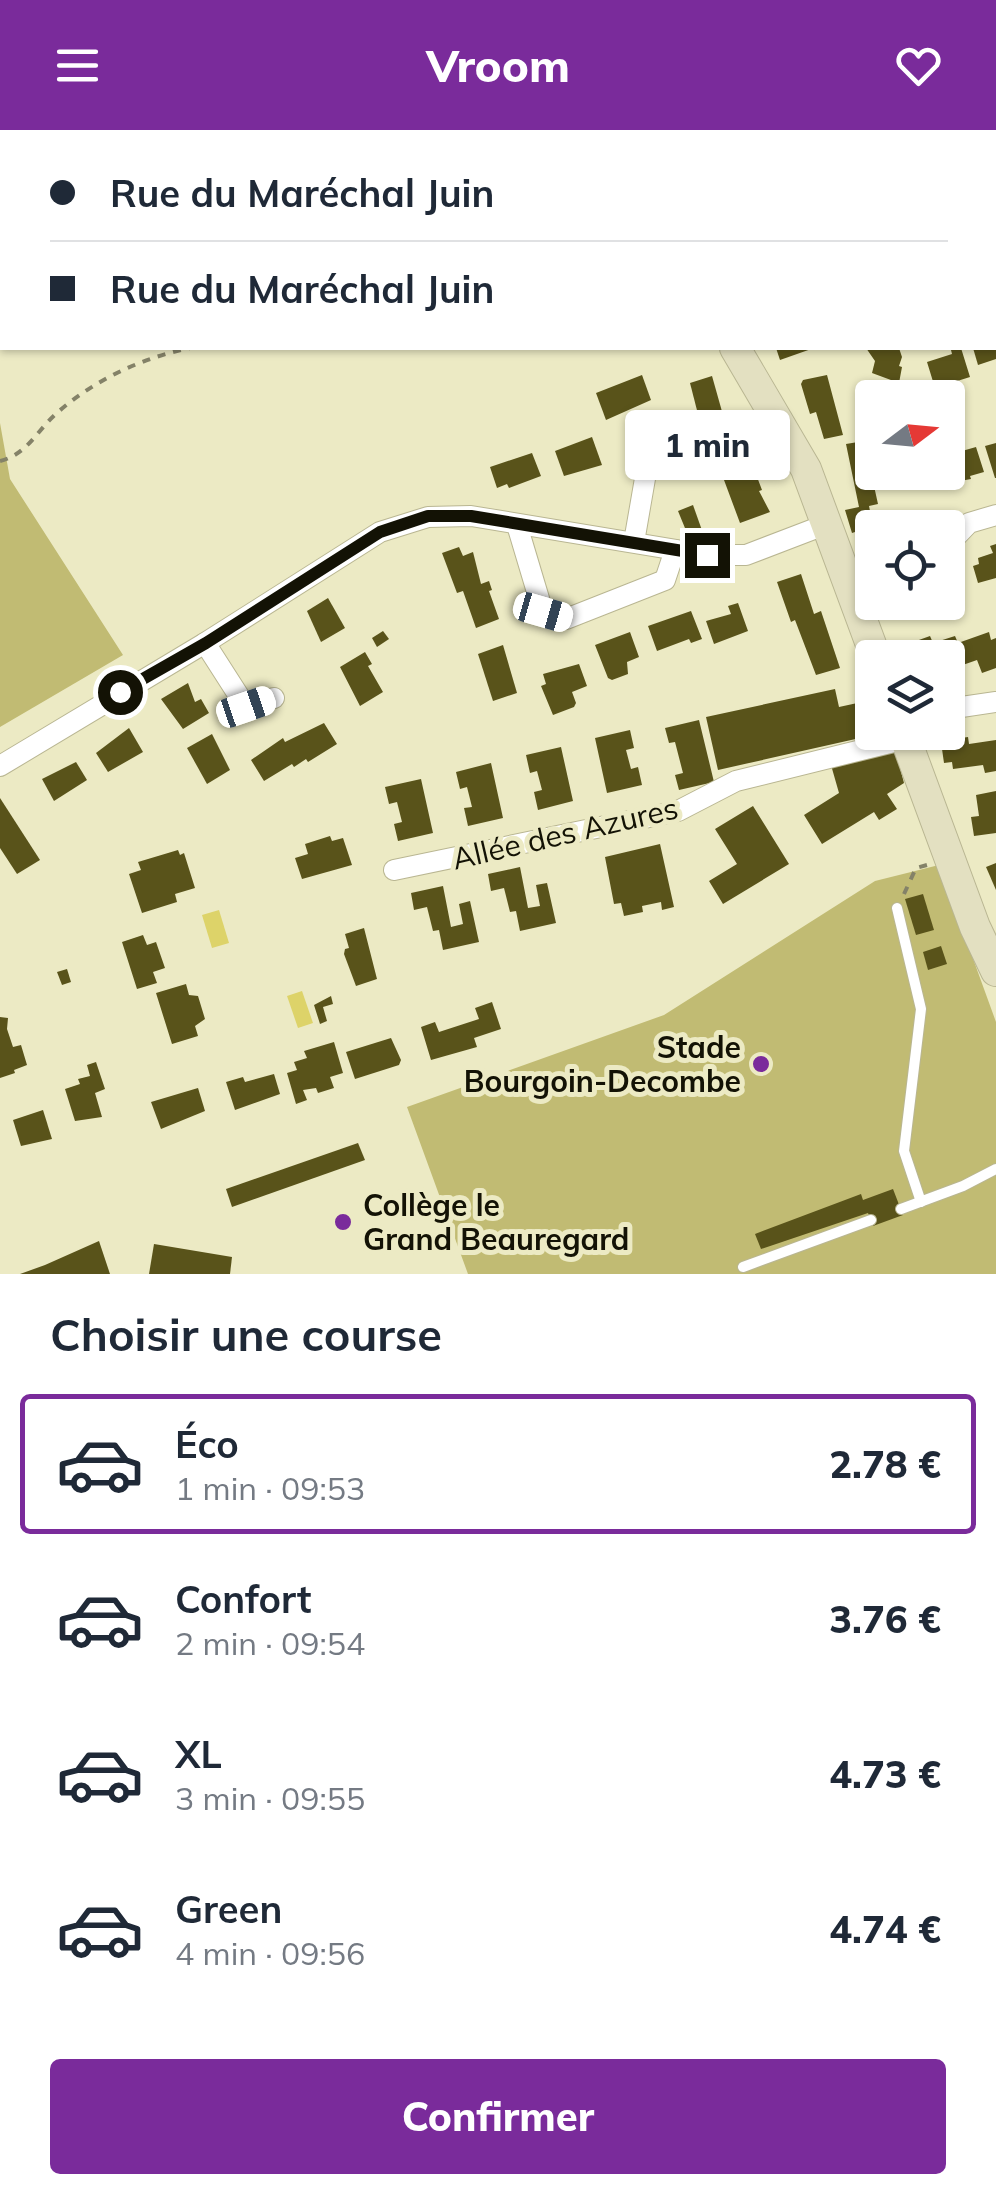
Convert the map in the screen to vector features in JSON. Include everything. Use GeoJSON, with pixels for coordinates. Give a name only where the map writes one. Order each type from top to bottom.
{"type":"FeatureCollection","features":[{"type":"Feature","properties":{"kind":"street"},"geometry":{"type":"LineString","coordinates":[[737,350],[806,469],[826,524],[855,579]]}},
{"type":"Feature","properties":{"kind":"street"},"geometry":{"type":"LineString","coordinates":[[634,542],[646,467]]}},
{"type":"Feature","properties":{"kind":"street"},"geometry":{"type":"LineString","coordinates":[[965,527],[996,515]]}},
{"type":"Feature","properties":{"kind":"street"},"geometry":{"type":"LineString","coordinates":[[0,766],[206,643],[380,532],[428,516],[471,516],[707,555],[746,555],[826,524]]}},
{"type":"Feature","properties":{"kind":"street"},"geometry":{"type":"LineString","coordinates":[[517,525],[543,612],[566,618],[665,580],[676,550]]}},
{"type":"Feature","properties":{"kind":"street"},"geometry":{"type":"LineString","coordinates":[[206,643],[246,707],[274,698]]}},
{"type":"Feature","properties":{"kind":"street"},"geometry":{"type":"LineString","coordinates":[[965,707],[996,702]]}},
{"type":"Feature","properties":{"kind":"street","name":"Allée des Azures"},"geometry":{"type":"LineString","coordinates":[[394,870],[678,811],[736,781],[855,749]]}},
{"type":"Feature","properties":{"kind":"street"},"geometry":{"type":"LineString","coordinates":[[909,750],[996,971]]}},
{"type":"Feature","properties":{"kind":"lane"},"geometry":{"type":"LineString","coordinates":[[897,908],[921,1009],[904,1150],[920,1202]]}},
{"type":"Feature","properties":{"kind":"lane"},"geometry":{"type":"LineString","coordinates":[[901,1209],[996,1170]]}},
{"type":"Feature","properties":{"kind":"lane"},"geometry":{"type":"LineString","coordinates":[[742,1266],[871,1220]]}},
{"type":"Feature","properties":{"kind":"path"},"geometry":{"type":"LineString","coordinates":[[0,461],[20,454],[58,412],[105,379],[155,355],[180,350]]}},
{"type":"Feature","properties":{"kind":"path"},"geometry":{"type":"LineString","coordinates":[[897,908],[916,868],[950,860]]}},
{"type":"Feature","properties":{"kind":"shaded area"},"geometry":{"type":"Polygon","coordinates":[[[0,423],[10,479],[123,655],[0,727],[0,423]]]}},
{"type":"Feature","properties":{"kind":"shaded area","name":"Stade Bourgoin-Decombe"},"geometry":{"type":"Polygon","coordinates":[[[939,865],[996,1022],[996,1274],[468,1274],[407,1107],[664,1015],[875,881],[939,865]]]}},
{"type":"Feature","properties":{"kind":"shaded area"},"geometry":{"type":"Polygon","coordinates":[[[219,910],[229,943],[212,948],[202,915],[219,910]]]}},
{"type":"Feature","properties":{"kind":"shaded area"},"geometry":{"type":"Polygon","coordinates":[[[302,991],[313,1023],[298,1028],[287,996],[302,991]]]}},
{"type":"Feature","properties":{"kind":"building"},"geometry":{"type":"Polygon","coordinates":[[[777,350],[808,350],[780,360],[777,350]]]}},
{"type":"Feature","properties":{"kind":"building"},"geometry":{"type":"Polygon","coordinates":[[[867,350],[900,350],[900,380],[872,373],[875,361],[867,350]]]}},
{"type":"Feature","properties":{"kind":"building"},"geometry":{"type":"Polygon","coordinates":[[[951,350],[962,350],[970,377],[933,380],[927,362],[952,354],[951,350]]]}},
{"type":"Feature","properties":{"kind":"building"},"geometry":{"type":"Polygon","coordinates":[[[974,350],[996,350],[996,359],[978,365],[974,350]]]}},
{"type":"Feature","properties":{"kind":"building"},"geometry":{"type":"Polygon","coordinates":[[[642,375],[651,400],[606,420],[596,393],[642,375]]]}},
{"type":"Feature","properties":{"kind":"building"},"geometry":{"type":"Polygon","coordinates":[[[827,375],[843,435],[824,439],[816,412],[810,414],[801,384],[803,380],[827,375]]]}},
{"type":"Feature","properties":{"kind":"building"},"geometry":{"type":"Polygon","coordinates":[[[712,376],[723,415],[700,422],[690,383],[712,376]]]}},
{"type":"Feature","properties":{"kind":"building"},"geometry":{"type":"Polygon","coordinates":[[[592,437],[602,465],[564,476],[555,451],[592,437]]]}},
{"type":"Feature","properties":{"kind":"building"},"geometry":{"type":"Polygon","coordinates":[[[750,437],[761,467],[754,469],[762,490],[759,491],[770,512],[740,523],[724,480],[741,474],[737,464],[724,469],[718,451],[750,437]]]}},
{"type":"Feature","properties":{"kind":"building"},"geometry":{"type":"Polygon","coordinates":[[[855,442],[855,488],[846,444],[855,442]]]}},
{"type":"Feature","properties":{"kind":"building"},"geometry":{"type":"Polygon","coordinates":[[[996,443],[996,478],[995,478],[985,446],[996,443]]]}},
{"type":"Feature","properties":{"kind":"building"},"geometry":{"type":"Polygon","coordinates":[[[976,447],[984,472],[965,480],[965,450],[976,447]]]}},
{"type":"Feature","properties":{"kind":"building"},"geometry":{"type":"Polygon","coordinates":[[[532,453],[541,476],[509,488],[507,484],[497,488],[490,467],[532,453]]]}},
{"type":"Feature","properties":{"kind":"building"},"geometry":{"type":"Polygon","coordinates":[[[855,490],[875,490],[878,504],[869,506],[870,510],[855,510],[852,533],[845,510],[859,507],[855,490]]]}},
{"type":"Feature","properties":{"kind":"building"},"geometry":{"type":"Polygon","coordinates":[[[693,505],[704,536],[687,533],[678,511],[693,505]]]}},
{"type":"Feature","properties":{"kind":"building"},"geometry":{"type":"Polygon","coordinates":[[[996,544],[996,578],[978,583],[973,566],[979,564],[978,558],[993,553],[990,546],[996,544]]]}},
{"type":"Feature","properties":{"kind":"building"},"geometry":{"type":"Polygon","coordinates":[[[459,547],[463,556],[473,552],[481,584],[489,581],[499,619],[476,628],[463,591],[457,593],[442,553],[459,547]]]}},
{"type":"Feature","properties":{"kind":"building"},"geometry":{"type":"Polygon","coordinates":[[[801,574],[814,614],[821,611],[840,668],[816,675],[777,582],[801,574]]]}},
{"type":"Feature","properties":{"kind":"building"},"geometry":{"type":"Polygon","coordinates":[[[328,598],[345,628],[321,642],[307,611],[328,598]]]}},
{"type":"Feature","properties":{"kind":"building"},"geometry":{"type":"Polygon","coordinates":[[[738,603],[748,631],[714,644],[706,621],[731,614],[728,606],[738,603]]]}},
{"type":"Feature","properties":{"kind":"building"},"geometry":{"type":"Polygon","coordinates":[[[691,611],[702,639],[691,643],[689,639],[657,651],[648,626],[691,611]]]}},
{"type":"Feature","properties":{"kind":"building"},"geometry":{"type":"Polygon","coordinates":[[[383,631],[389,639],[377,647],[372,638],[383,631]]]}},
{"type":"Feature","properties":{"kind":"building"},"geometry":{"type":"Polygon","coordinates":[[[630,632],[639,657],[627,662],[628,674],[612,680],[595,645],[630,632]]]}},
{"type":"Feature","properties":{"kind":"building"},"geometry":{"type":"Polygon","coordinates":[[[989,632],[991,640],[996,638],[996,668],[982,673],[977,660],[965,664],[965,641],[989,632]]]}},
{"type":"Feature","properties":{"kind":"building"},"geometry":{"type":"Polygon","coordinates":[[[503,645],[517,693],[493,701],[478,654],[503,645]]]}},
{"type":"Feature","properties":{"kind":"building"},"geometry":{"type":"Polygon","coordinates":[[[365,652],[372,664],[368,666],[383,692],[360,706],[340,667],[365,652]]]}},
{"type":"Feature","properties":{"kind":"building"},"geometry":{"type":"Polygon","coordinates":[[[579,664],[587,686],[572,692],[574,707],[553,715],[541,686],[546,684],[543,674],[579,664]]]}},
{"type":"Feature","properties":{"kind":"building"},"geometry":{"type":"Polygon","coordinates":[[[188,683],[195,702],[201,699],[209,713],[183,729],[161,699],[188,683]]]}},
{"type":"Feature","properties":{"kind":"building"},"geometry":{"type":"Polygon","coordinates":[[[835,689],[839,707],[855,704],[855,739],[718,770],[706,717],[835,689]]]}},
{"type":"Feature","properties":{"kind":"building"},"geometry":{"type":"Polygon","coordinates":[[[699,720],[714,782],[679,790],[675,775],[683,773],[675,742],[669,743],[665,728],[699,720]]]}},
{"type":"Feature","properties":{"kind":"building"},"geometry":{"type":"Polygon","coordinates":[[[324,723],[337,744],[264,781],[251,760],[283,738],[285,742],[324,723]]]}},
{"type":"Feature","properties":{"kind":"building"},"geometry":{"type":"Polygon","coordinates":[[[129,728],[143,752],[108,772],[96,753],[129,728]]]}},
{"type":"Feature","properties":{"kind":"building"},"geometry":{"type":"Polygon","coordinates":[[[630,730],[634,748],[626,750],[631,769],[638,767],[642,785],[607,793],[595,738],[630,730]]]}},
{"type":"Feature","properties":{"kind":"building"},"geometry":{"type":"Polygon","coordinates":[[[212,734],[230,770],[207,784],[187,748],[212,734]]]}},
{"type":"Feature","properties":{"kind":"building"},"geometry":{"type":"Polygon","coordinates":[[[965,737],[969,744],[996,740],[996,771],[985,773],[983,765],[953,769],[952,762],[944,763],[942,750],[965,750],[965,737]]]}},
{"type":"Feature","properties":{"kind":"building"},"geometry":{"type":"Polygon","coordinates":[[[561,747],[573,801],[538,810],[534,792],[542,790],[537,771],[530,773],[526,755],[561,747]]]}},
{"type":"Feature","properties":{"kind":"building"},"geometry":{"type":"Polygon","coordinates":[[[895,750],[904,783],[887,794],[897,809],[879,820],[874,812],[822,844],[804,815],[839,793],[831,765],[895,750]]]}},
{"type":"Feature","properties":{"kind":"building"},"geometry":{"type":"Polygon","coordinates":[[[76,762],[87,780],[54,801],[42,779],[76,762]]]}},
{"type":"Feature","properties":{"kind":"building"},"geometry":{"type":"Polygon","coordinates":[[[491,763],[503,818],[468,826],[464,808],[472,807],[467,787],[460,789],[456,772],[491,763]]]}},
{"type":"Feature","properties":{"kind":"building"},"geometry":{"type":"Polygon","coordinates":[[[421,779],[433,833],[398,841],[394,824],[402,822],[397,802],[389,804],[385,787],[421,779]]]}},
{"type":"Feature","properties":{"kind":"building"},"geometry":{"type":"Polygon","coordinates":[[[996,791],[996,833],[974,836],[971,817],[979,816],[976,795],[996,791]]]}},
{"type":"Feature","properties":{"kind":"building"},"geometry":{"type":"Polygon","coordinates":[[[0,798],[40,860],[17,874],[0,848],[0,798]]]}},
{"type":"Feature","properties":{"kind":"building"},"geometry":{"type":"Polygon","coordinates":[[[753,806],[789,864],[723,904],[709,881],[737,864],[715,829],[753,806]]]}},
{"type":"Feature","properties":{"kind":"building"},"geometry":{"type":"Polygon","coordinates":[[[330,836],[332,841],[343,838],[352,865],[302,879],[295,858],[308,854],[305,844],[330,836]]]}},
{"type":"Feature","properties":{"kind":"building"},"geometry":{"type":"Polygon","coordinates":[[[660,844],[674,907],[662,910],[661,902],[624,916],[621,903],[614,904],[605,857],[660,844]]]}},
{"type":"Feature","properties":{"kind":"building"},"geometry":{"type":"Polygon","coordinates":[[[178,850],[180,855],[184,853],[195,888],[175,894],[177,902],[142,913],[129,874],[141,870],[138,862],[178,850]]]}},
{"type":"Feature","properties":{"kind":"building"},"geometry":{"type":"Polygon","coordinates":[[[996,863],[996,890],[986,867],[996,863]]]}},
{"type":"Feature","properties":{"kind":"building"},"geometry":{"type":"Polygon","coordinates":[[[520,867],[528,908],[540,906],[536,885],[547,883],[556,923],[520,931],[516,911],[510,912],[504,888],[491,891],[488,874],[520,867]]]}},
{"type":"Feature","properties":{"kind":"building"},"geometry":{"type":"Polygon","coordinates":[[[443,886],[451,927],[463,924],[459,904],[470,901],[479,942],[443,950],[439,930],[433,931],[427,907],[414,910],[411,893],[443,886]]]}},
{"type":"Feature","properties":{"kind":"building"},"geometry":{"type":"Polygon","coordinates":[[[923,894],[934,930],[916,935],[905,899],[923,894]]]}},
{"type":"Feature","properties":{"kind":"building"},"geometry":{"type":"Polygon","coordinates":[[[364,928],[377,979],[356,986],[344,954],[349,948],[345,934],[364,928]]]}},
{"type":"Feature","properties":{"kind":"building"},"geometry":{"type":"Polygon","coordinates":[[[143,935],[147,945],[156,942],[165,968],[153,972],[157,983],[137,989],[122,942],[143,935]]]}},
{"type":"Feature","properties":{"kind":"building"},"geometry":{"type":"Polygon","coordinates":[[[941,946],[947,964],[928,970],[923,952],[941,946]]]}},
{"type":"Feature","properties":{"kind":"building"},"geometry":{"type":"Polygon","coordinates":[[[67,969],[71,982],[62,985],[57,972],[67,969]]]}},
{"type":"Feature","properties":{"kind":"building"},"geometry":{"type":"Polygon","coordinates":[[[186,984],[189,995],[198,996],[205,1019],[195,1026],[198,1036],[172,1044],[156,993],[186,984]]]}},
{"type":"Feature","properties":{"kind":"building"},"geometry":{"type":"Polygon","coordinates":[[[331,996],[333,1004],[323,1007],[327,1021],[320,1024],[314,1005],[331,996]]]}},
{"type":"Feature","properties":{"kind":"building"},"geometry":{"type":"Polygon","coordinates":[[[492,1002],[501,1029],[474,1038],[477,1047],[431,1060],[421,1027],[435,1022],[439,1032],[479,1019],[475,1008],[492,1002]]]}},
{"type":"Feature","properties":{"kind":"building"},"geometry":{"type":"Polygon","coordinates":[[[0,1017],[8,1018],[13,1047],[21,1045],[27,1065],[0,1078],[0,1017]]]}},
{"type":"Feature","properties":{"kind":"building"},"geometry":{"type":"Polygon","coordinates":[[[391,1038],[401,1060],[399,1065],[355,1079],[346,1052],[391,1038]]]}},
{"type":"Feature","properties":{"kind":"building"},"geometry":{"type":"Polygon","coordinates":[[[334,1042],[343,1073],[330,1077],[334,1088],[318,1093],[316,1088],[303,1090],[307,1100],[296,1104],[287,1073],[297,1070],[294,1062],[307,1058],[304,1051],[334,1042]]]}},
{"type":"Feature","properties":{"kind":"building"},"geometry":{"type":"Polygon","coordinates":[[[96,1062],[105,1089],[95,1093],[102,1117],[75,1121],[65,1089],[90,1076],[87,1065],[96,1062]]]}},
{"type":"Feature","properties":{"kind":"building"},"geometry":{"type":"Polygon","coordinates":[[[274,1074],[280,1094],[235,1110],[226,1082],[243,1077],[245,1082],[274,1074]]]}},
{"type":"Feature","properties":{"kind":"building"},"geometry":{"type":"Polygon","coordinates":[[[198,1088],[205,1111],[161,1129],[151,1102],[198,1088]]]}},
{"type":"Feature","properties":{"kind":"building"},"geometry":{"type":"Polygon","coordinates":[[[43,1110],[52,1139],[21,1146],[13,1120],[43,1110]]]}},
{"type":"Feature","properties":{"kind":"building"},"geometry":{"type":"Polygon","coordinates":[[[358,1143],[365,1160],[232,1207],[226,1189],[358,1143]]]}},
{"type":"Feature","properties":{"kind":"building"},"geometry":{"type":"Polygon","coordinates":[[[893,1189],[903,1215],[873,1226],[868,1213],[761,1249],[755,1234],[861,1194],[863,1200],[893,1189]]]}},
{"type":"Feature","properties":{"kind":"building"},"geometry":{"type":"Polygon","coordinates":[[[99,1241],[110,1274],[20,1274],[45,1265],[99,1241]]]}},
{"type":"Feature","properties":{"kind":"building"},"geometry":{"type":"Polygon","coordinates":[[[154,1244],[232,1257],[230,1274],[149,1274],[154,1244]]]}},
{"type":"Feature","properties":{"kind":"place","name":"Stade Bourgoin-Decombe"},"geometry":{"type":"Point","coordinates":[761,1064]}},
{"type":"Feature","properties":{"kind":"place","name":"Collège le Grand Beauregard"},"geometry":{"type":"Point","coordinates":[343,1222]}},
{"type":"Feature","properties":{"kind":"route"},"geometry":{"type":"LineString","coordinates":[[120,692],[206,643],[380,532],[428,516],[471,516],[707,555]]}}]}
